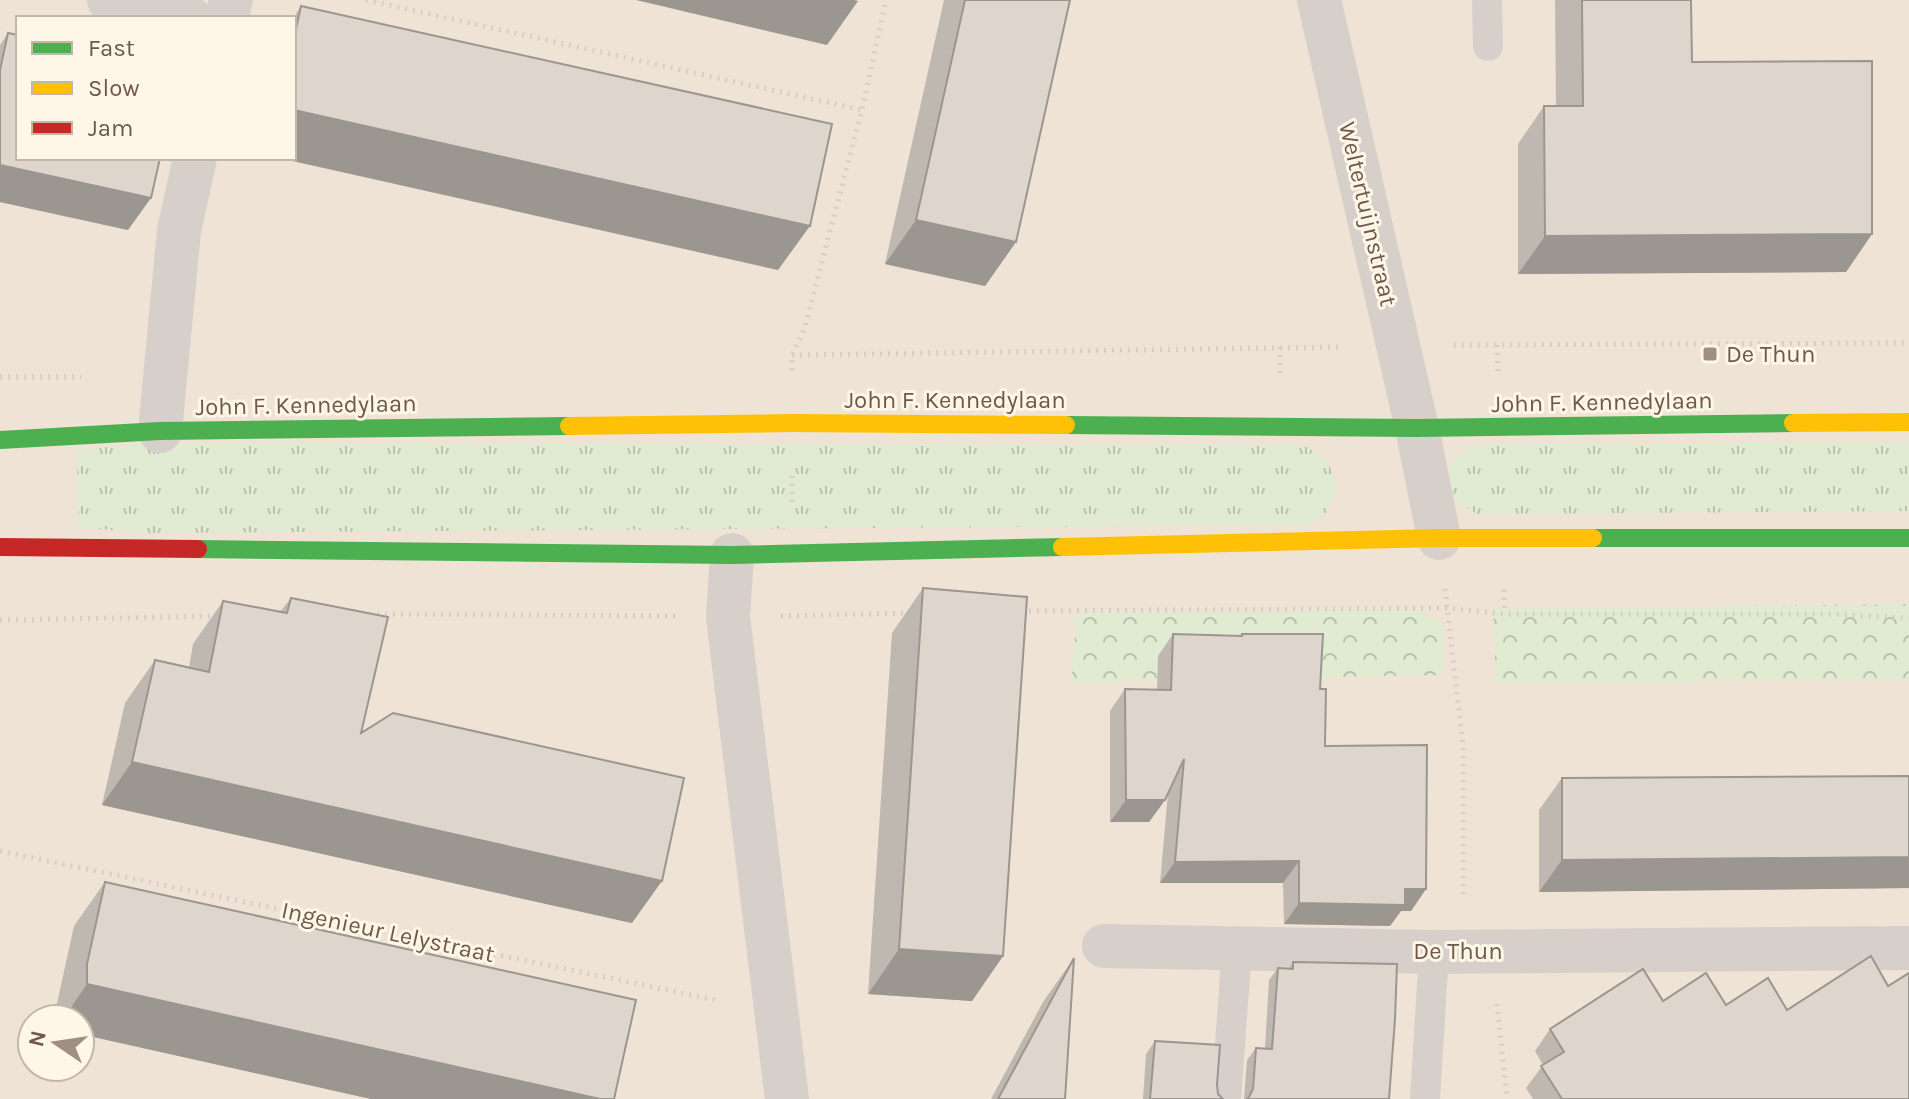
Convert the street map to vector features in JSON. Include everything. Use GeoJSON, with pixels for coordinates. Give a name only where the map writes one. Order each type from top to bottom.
{"type":"FeatureCollection","features":[{"type":"Feature","properties":{"kind":"street"},"geometry":{"type":"LineString","coordinates":[[109,0],[181,16]]}},
{"type":"Feature","properties":{"kind":"street","name":"Weltertuijnstraat"},"geometry":{"type":"LineString","coordinates":[[1319,0],[1417,428],[1439,538]]}},
{"type":"Feature","properties":{"kind":"street"},"geometry":{"type":"LineString","coordinates":[[160,431],[179,231],[195,160]]}},
{"type":"Feature","properties":{"kind":"street","name":"John F. Kennedylaan"},"geometry":{"type":"LineString","coordinates":[[0,440],[160,431],[793,423],[1417,428],[1909,422]]}},
{"type":"Feature","properties":{"kind":"street"},"geometry":{"type":"LineString","coordinates":[[0,547],[732,555],[1439,538],[1909,538]]}},
{"type":"Feature","properties":{"kind":"street"},"geometry":{"type":"LineString","coordinates":[[732,555],[728,617],[787,1099]]}},
{"type":"Feature","properties":{"kind":"street","name":"De Thun"},"geometry":{"type":"LineString","coordinates":[[1104,946],[1463,951],[1909,948]]}},
{"type":"Feature","properties":{"kind":"lane"},"geometry":{"type":"LineString","coordinates":[[1487,0],[1488,46]]}},
{"type":"Feature","properties":{"kind":"lane"},"geometry":{"type":"LineString","coordinates":[[1226,1099],[1237,948]]}},
{"type":"Feature","properties":{"kind":"lane"},"geometry":{"type":"LineString","coordinates":[[1425,1099],[1463,951]]}},
{"type":"Feature","properties":{"kind":"path"},"geometry":{"type":"LineString","coordinates":[[366,0],[862,110]]}},
{"type":"Feature","properties":{"kind":"path"},"geometry":{"type":"LineString","coordinates":[[791,554],[792,355],[804,330],[862,110],[886,0]]}},
{"type":"Feature","properties":{"kind":"path"},"geometry":{"type":"LineString","coordinates":[[1439,538],[1463,745],[1463,951],[1507,1099]]}},
{"type":"Feature","properties":{"kind":"path"},"geometry":{"type":"LineString","coordinates":[[1017,611],[1447,608],[1505,614],[1830,614],[1909,618]]}},
{"type":"Feature","properties":{"kind":"path"},"geometry":{"type":"LineString","coordinates":[[363,614],[728,617],[925,612]]}},
{"type":"Feature","properties":{"kind":"path"},"geometry":{"type":"LineString","coordinates":[[0,620],[219,616]]}},
{"type":"Feature","properties":{"kind":"path","name":"Ingenieur Lelystraat"},"geometry":{"type":"LineString","coordinates":[[0,851],[776,1013]]}},
{"type":"Feature","properties":{"kind":"shaded area"},"geometry":{"type":"Polygon","coordinates":[[[0,0],[1909,0],[1909,1099],[0,1099],[0,0]]]}},
{"type":"Feature","properties":{"kind":"green space"},"geometry":{"type":"Polygon","coordinates":[[[1909,441],[1909,511],[1477,514],[1453,499],[1449,480],[1451,467],[1458,456],[1473,445],[1909,441]]]}},
{"type":"Feature","properties":{"kind":"green space"},"geometry":{"type":"Polygon","coordinates":[[[151,443],[1302,445],[1325,457],[1338,485],[1327,512],[1306,525],[147,533],[78,527],[77,450],[151,443]]]}},
{"type":"Feature","properties":{"kind":"green space"},"geometry":{"type":"Polygon","coordinates":[[[1909,604],[1909,679],[1496,683],[1493,609],[1909,604]]]}},
{"type":"Feature","properties":{"kind":"green space"},"geometry":{"type":"Polygon","coordinates":[[[1415,610],[1444,623],[1443,675],[1071,682],[1077,613],[1415,610]]]}},
{"type":"Feature","properties":{"kind":"building"},"geometry":{"type":"Polygon","coordinates":[[[965,0],[1070,0],[1016,242],[916,220],[965,0]]]}},
{"type":"Feature","properties":{"kind":"building"},"geometry":{"type":"Polygon","coordinates":[[[1582,0],[1691,0],[1692,62],[1872,61],[1872,234],[1545,236],[1544,106],[1583,106],[1582,0]]]}},
{"type":"Feature","properties":{"kind":"building"},"geometry":{"type":"Polygon","coordinates":[[[301,6],[832,124],[810,226],[296,110],[296,29],[301,6]]]}},
{"type":"Feature","properties":{"kind":"building"},"geometry":{"type":"Polygon","coordinates":[[[8,33],[16,35],[16,160],[160,160],[151,198],[0,165],[0,70],[8,33]]]}},
{"type":"Feature","properties":{"kind":"building"},"geometry":{"type":"Polygon","coordinates":[[[923,588],[1027,597],[1003,956],[899,949],[923,588]]]}},
{"type":"Feature","properties":{"kind":"building"},"geometry":{"type":"Polygon","coordinates":[[[291,598],[388,617],[361,733],[393,713],[684,778],[662,881],[132,762],[155,660],[209,672],[223,601],[287,613],[291,598]]]}},
{"type":"Feature","properties":{"kind":"building"},"geometry":{"type":"Polygon","coordinates":[[[1173,634],[1323,634],[1320,689],[1326,689],[1325,746],[1427,745],[1426,889],[1405,889],[1405,905],[1299,903],[1299,861],[1175,862],[1184,759],[1165,800],[1126,800],[1125,689],[1171,690],[1173,634]]]}},
{"type":"Feature","properties":{"kind":"building"},"geometry":{"type":"Polygon","coordinates":[[[1909,776],[1909,857],[1562,860],[1562,778],[1909,776]]]}},
{"type":"Feature","properties":{"kind":"building"},"geometry":{"type":"Polygon","coordinates":[[[105,882],[636,1000],[614,1099],[600,1099],[87,984],[87,964],[105,882]]]}},
{"type":"Feature","properties":{"kind":"building"},"geometry":{"type":"Polygon","coordinates":[[[1871,956],[1888,986],[1909,973],[1909,1099],[1562,1099],[1541,1066],[1564,1052],[1550,1029],[1643,969],[1663,1001],[1706,973],[1726,1005],[1768,978],[1787,1010],[1871,956]]]}},
{"type":"Feature","properties":{"kind":"building"},"geometry":{"type":"Polygon","coordinates":[[[1074,958],[1065,1099],[998,1099],[1074,958]]]}},
{"type":"Feature","properties":{"kind":"building"},"geometry":{"type":"Polygon","coordinates":[[[1293,962],[1397,964],[1389,1099],[1247,1099],[1253,1089],[1256,1048],[1272,1049],[1278,968],[1293,969],[1293,962]]]}},
{"type":"Feature","properties":{"kind":"building"},"geometry":{"type":"Polygon","coordinates":[[[1155,1041],[1220,1045],[1217,1085],[1218,1094],[1223,1099],[1150,1099],[1155,1041]]]}},
{"type":"Feature","properties":{"kind":"traffic: fast"},"geometry":{"type":"LineString","coordinates":[[1066,425],[1417,428],[1793,423]]}},
{"type":"Feature","properties":{"kind":"traffic: fast"},"geometry":{"type":"LineString","coordinates":[[0,440],[160,431],[569,426]]}},
{"type":"Feature","properties":{"kind":"traffic: fast"},"geometry":{"type":"LineString","coordinates":[[1593,538],[1909,538]]}},
{"type":"Feature","properties":{"kind":"traffic: fast"},"geometry":{"type":"LineString","coordinates":[[198,549],[732,555],[1062,547]]}},
{"type":"Feature","properties":{"kind":"traffic: slow"},"geometry":{"type":"LineString","coordinates":[[1793,423],[1909,422]]}},
{"type":"Feature","properties":{"kind":"traffic: slow"},"geometry":{"type":"LineString","coordinates":[[569,426],[793,423],[1066,425]]}},
{"type":"Feature","properties":{"kind":"traffic: slow"},"geometry":{"type":"LineString","coordinates":[[1062,547],[1439,538],[1593,538]]}},
{"type":"Feature","properties":{"kind":"traffic: jam"},"geometry":{"type":"LineString","coordinates":[[0,547],[198,549]]}},
{"type":"Feature","properties":{"kind":"place","name":"De Thun"},"geometry":{"type":"Point","coordinates":[1710,354]}}]}
